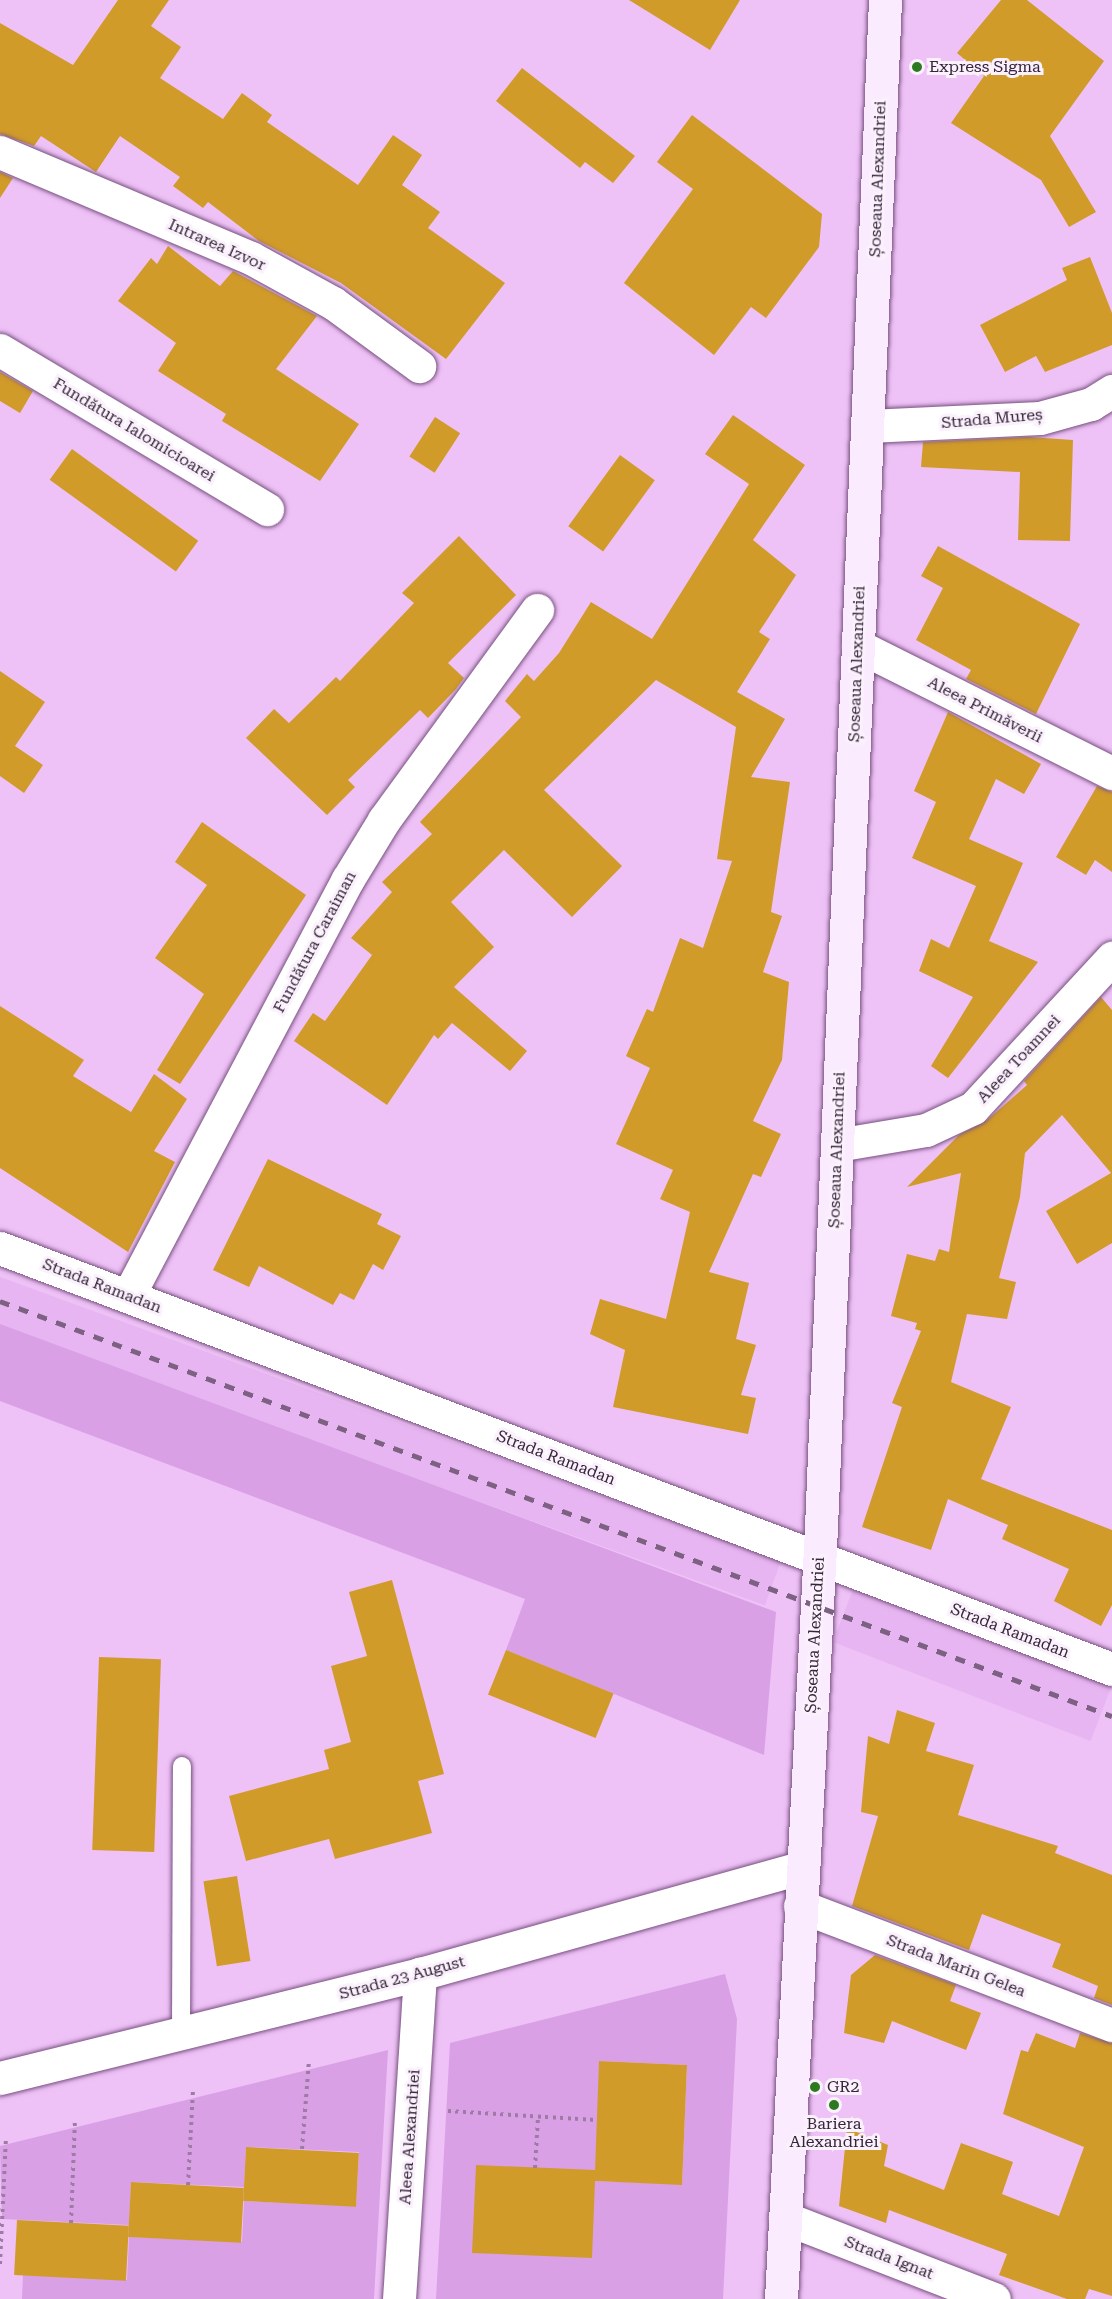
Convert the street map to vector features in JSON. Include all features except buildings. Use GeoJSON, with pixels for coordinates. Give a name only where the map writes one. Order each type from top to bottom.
{"type":"FeatureCollection","features":[{"type":"Feature","properties":{"kind":"main road","name":"Șoseaua Alexandriei"},"geometry":{"type":"LineString","coordinates":[[780,2299],[820,1558],[885,0]]}},
{"type":"Feature","properties":{"kind":"street","name":"Intrarea Izvor"},"geometry":{"type":"LineString","coordinates":[[0,152],[251,258],[333,303],[419,366]]}},
{"type":"Feature","properties":{"kind":"street","name":"Fundătura Ialomicioarei"},"geometry":{"type":"LineString","coordinates":[[0,350],[267,508]]}},
{"type":"Feature","properties":{"kind":"street","name":"Strada Mureș"},"geometry":{"type":"LineString","coordinates":[[868,426],[1040,418],[1091,404],[1112,391]]}},
{"type":"Feature","properties":{"kind":"street","name":"Fundătura Caraiman"},"geometry":{"type":"LineString","coordinates":[[128,1296],[348,879],[384,820],[537,610]]}},
{"type":"Feature","properties":{"kind":"street","name":"Aleea Primăverii"},"geometry":{"type":"LineString","coordinates":[[858,646],[1112,773]]}},
{"type":"Feature","properties":{"kind":"street","name":"Aleea Toamnei"},"geometry":{"type":"LineString","coordinates":[[837,1145],[926,1130],[973,1108],[1112,958]]}},
{"type":"Feature","properties":{"kind":"street","name":"Strada Ramadan"},"geometry":{"type":"LineString","coordinates":[[0,1248],[1112,1669]]}},
{"type":"Feature","properties":{"kind":"street","name":"Strada 23 August"},"geometry":{"type":"LineString","coordinates":[[0,2078],[420,1974],[802,1867]]}},
{"type":"Feature","properties":{"kind":"street","name":"Strada Marin Gelea"},"geometry":{"type":"LineString","coordinates":[[800,1906],[1112,2025]]}},
{"type":"Feature","properties":{"kind":"street","name":"Aleea Alexandriei"},"geometry":{"type":"LineString","coordinates":[[399,2299],[420,1974]]}},
{"type":"Feature","properties":{"kind":"street","name":"Strada Ignat"},"geometry":{"type":"LineString","coordinates":[[785,2218],[994,2299]]}},
{"type":"Feature","properties":{"kind":"lane"},"geometry":{"type":"LineString","coordinates":[[181,2033],[182,1766]]}},
{"type":"Feature","properties":{"kind":"path"},"geometry":{"type":"LineString","coordinates":[[302,2149],[309,2061]]}},
{"type":"Feature","properties":{"kind":"path"},"geometry":{"type":"LineString","coordinates":[[188,2185],[193,2091]]}},
{"type":"Feature","properties":{"kind":"path"},"geometry":{"type":"LineString","coordinates":[[412,2109],[597,2120]]}},
{"type":"Feature","properties":{"kind":"path"},"geometry":{"type":"LineString","coordinates":[[536,2168],[538,2117]]}},
{"type":"Feature","properties":{"kind":"path"},"geometry":{"type":"LineString","coordinates":[[70,2223],[75,2120]]}},
{"type":"Feature","properties":{"kind":"path"},"geometry":{"type":"LineString","coordinates":[[0,2264],[6,2137]]}},
{"type":"Feature","properties":{"kind":"shaded area"},"geometry":{"type":"Polygon","coordinates":[[[0,1277],[781,1561],[765,1605],[0,1327],[0,1277]]]}},
{"type":"Feature","properties":{"kind":"shaded area"},"geometry":{"type":"Polygon","coordinates":[[[0,1324],[776,1612],[764,1755],[506,1650],[525,1599],[0,1401],[0,1324]]]}},
{"type":"Feature","properties":{"kind":"shaded area"},"geometry":{"type":"Polygon","coordinates":[[[854,1587],[1112,1686],[1091,1741],[833,1642],[854,1587]]]}},
{"type":"Feature","properties":{"kind":"shaded area"},"geometry":{"type":"Polygon","coordinates":[[[725,1974],[737,2019],[723,2299],[436,2299],[450,2043],[725,1974]],[[600,2061],[595,2181],[682,2184],[687,2065],[600,2061]]]}},
{"type":"Feature","properties":{"kind":"shaded area"},"geometry":{"type":"Polygon","coordinates":[[[388,2050],[374,2299],[22,2299],[23,2275],[127,2280],[129,2237],[242,2242],[244,2201],[356,2206],[359,2152],[246,2147],[244,2187],[131,2182],[129,2225],[2,2219],[0,2146],[388,2050]]]}},
{"type":"Feature","properties":{"kind":"railway"},"geometry":{"type":"LineString","coordinates":[[0,1301],[1112,1716]]}},
{"type":"Feature","properties":{"kind":"place","name":"Express Sigma"},"geometry":{"type":"Point","coordinates":[917,67]}},
{"type":"Feature","properties":{"kind":"place","name":"GR2"},"geometry":{"type":"Point","coordinates":[815,2087]}},
{"type":"Feature","properties":{"kind":"place","name":"Bariera Alexandriei"},"geometry":{"type":"Point","coordinates":[834,2105]}}]}
